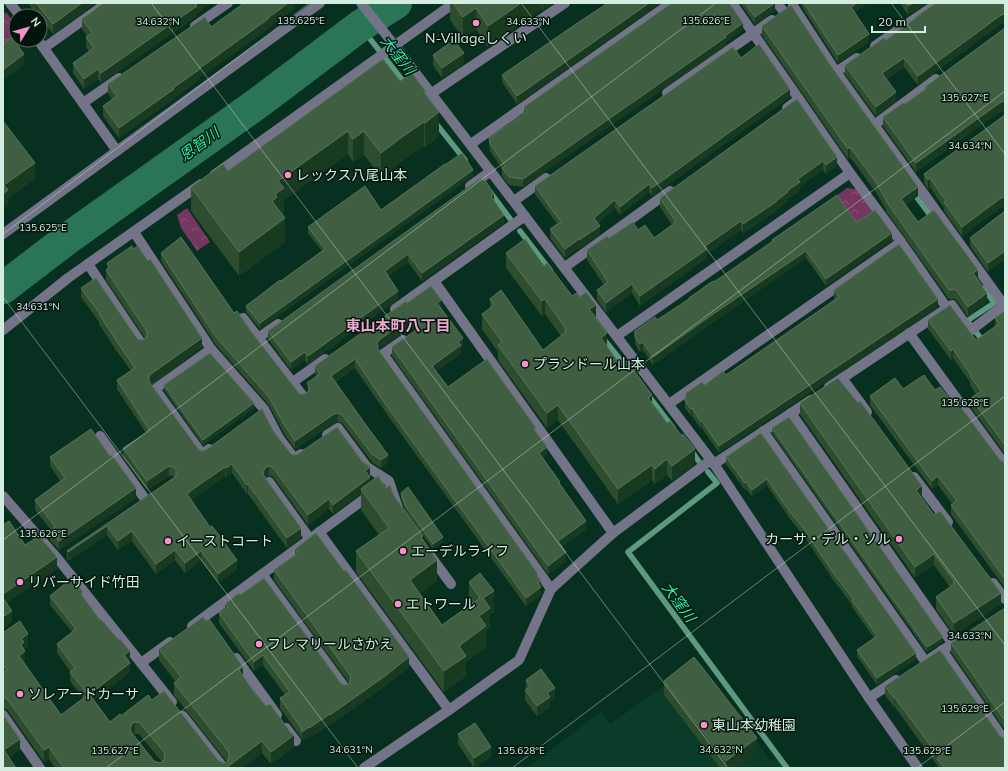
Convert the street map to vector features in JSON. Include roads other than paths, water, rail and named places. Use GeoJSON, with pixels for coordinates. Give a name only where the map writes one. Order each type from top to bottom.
{"type":"FeatureCollection","features":[{"type":"Feature","properties":{"kind":"street"},"geometry":{"type":"LineString","coordinates":[[48,40],[107,3]]}},
{"type":"Feature","properties":{"kind":"street"},"geometry":{"type":"LineString","coordinates":[[190,29],[228,3]]}},
{"type":"Feature","properties":{"kind":"street"},"geometry":{"type":"LineString","coordinates":[[3,234],[320,3]]}},
{"type":"Feature","properties":{"kind":"street"},"geometry":{"type":"LineString","coordinates":[[362,3],[392,48],[432,93],[713,462],[869,698],[918,768]]}},
{"type":"Feature","properties":{"kind":"street"},"geometry":{"type":"LineString","coordinates":[[3,330],[68,278],[454,3]]}},
{"type":"Feature","properties":{"kind":"street"},"geometry":{"type":"LineString","coordinates":[[432,93],[565,3]]}},
{"type":"Feature","properties":{"kind":"street"},"geometry":{"type":"LineString","coordinates":[[471,144],[670,3]]}},
{"type":"Feature","properties":{"kind":"street"},"geometry":{"type":"LineString","coordinates":[[732,3],[850,173],[947,308]]}},
{"type":"Feature","properties":{"kind":"street"},"geometry":{"type":"LineString","coordinates":[[777,3],[784,12]]}},
{"type":"Feature","properties":{"kind":"street"},"geometry":{"type":"LineString","coordinates":[[836,72],[938,3]]}},
{"type":"Feature","properties":{"kind":"street"},"geometry":{"type":"LineString","coordinates":[[364,768],[519,660],[551,588],[613,533],[713,462],[791,413],[952,305],[970,331],[1005,304],[964,242],[918,179],[874,125],[836,72],[795,5],[662,97]]}},
{"type":"Feature","properties":{"kind":"street"},"geometry":{"type":"LineString","coordinates":[[44,48],[117,151]]}},
{"type":"Feature","properties":{"kind":"street"},"geometry":{"type":"LineString","coordinates":[[83,103],[127,73]]}},
{"type":"Feature","properties":{"kind":"street"},"geometry":{"type":"LineString","coordinates":[[874,125],[942,74]]}},
{"type":"Feature","properties":{"kind":"street"},"geometry":{"type":"LineString","coordinates":[[780,113],[799,99]]}},
{"type":"Feature","properties":{"kind":"street"},"geometry":{"type":"LineString","coordinates":[[465,190],[491,171]]}},
{"type":"Feature","properties":{"kind":"street"},"geometry":{"type":"LineString","coordinates":[[617,336],[850,173]]}},
{"type":"Feature","properties":{"kind":"street"},"geometry":{"type":"LineString","coordinates":[[514,201],[552,174]]}},
{"type":"Feature","properties":{"kind":"street"},"geometry":{"type":"LineString","coordinates":[[564,267],[678,186]]}},
{"type":"Feature","properties":{"kind":"street"},"geometry":{"type":"LineString","coordinates":[[389,314],[525,216]]}},
{"type":"Feature","properties":{"kind":"street"},"geometry":{"type":"LineString","coordinates":[[134,232],[211,348],[261,411],[294,458],[307,449]]}},
{"type":"Feature","properties":{"kind":"street"},"geometry":{"type":"LineString","coordinates":[[669,404],[901,242]]}},
{"type":"Feature","properties":{"kind":"street"},"geometry":{"type":"LineString","coordinates":[[88,264],[141,344]]}},
{"type":"Feature","properties":{"kind":"street"},"geometry":{"type":"LineString","coordinates":[[434,281],[613,533]]}},
{"type":"Feature","properties":{"kind":"street"},"geometry":{"type":"LineString","coordinates":[[242,318],[303,396]]}},
{"type":"Feature","properties":{"kind":"street"},"geometry":{"type":"LineString","coordinates":[[258,338],[284,320]]}},
{"type":"Feature","properties":{"kind":"street"},"geometry":{"type":"LineString","coordinates":[[412,332],[383,354],[551,588]]}},
{"type":"Feature","properties":{"kind":"street"},"geometry":{"type":"LineString","coordinates":[[910,333],[1005,465]]}},
{"type":"Feature","properties":{"kind":"street"},"geometry":{"type":"LineString","coordinates":[[211,348],[155,389],[202,454],[214,445]]}},
{"type":"Feature","properties":{"kind":"street"},"geometry":{"type":"LineString","coordinates":[[292,382],[331,355]]}},
{"type":"Feature","properties":{"kind":"street"},"geometry":{"type":"LineString","coordinates":[[842,378],[875,423]]}},
{"type":"Feature","properties":{"kind":"street"},"geometry":{"type":"LineString","coordinates":[[791,413],[952,644]]}},
{"type":"Feature","properties":{"kind":"street"},"geometry":{"type":"LineString","coordinates":[[320,440],[338,428],[383,486],[404,520]]}},
{"type":"Feature","properties":{"kind":"street"},"geometry":{"type":"LineString","coordinates":[[763,431],[922,663],[966,635]]}},
{"type":"Feature","properties":{"kind":"street"},"geometry":{"type":"LineString","coordinates":[[100,436],[145,499]]}},
{"type":"Feature","properties":{"kind":"street"},"geometry":{"type":"LineString","coordinates":[[907,467],[954,530]]}},
{"type":"Feature","properties":{"kind":"street"},"geometry":{"type":"LineString","coordinates":[[270,482],[310,539]]}},
{"type":"Feature","properties":{"kind":"street"},"geometry":{"type":"LineString","coordinates":[[141,663],[179,635],[208,619],[262,574],[383,486]]}},
{"type":"Feature","properties":{"kind":"street"},"geometry":{"type":"LineString","coordinates":[[3,496],[61,557],[223,768]]}},
{"type":"Feature","properties":{"kind":"street"},"geometry":{"type":"LineString","coordinates":[[319,532],[449,710]]}},
{"type":"Feature","properties":{"kind":"street"},"geometry":{"type":"LineString","coordinates":[[423,545],[451,584]]}},
{"type":"Feature","properties":{"kind":"street"},"geometry":{"type":"LineString","coordinates":[[262,574],[345,688]]}},
{"type":"Feature","properties":{"kind":"street"},"geometry":{"type":"LineString","coordinates":[[986,574],[1005,599]]}},
{"type":"Feature","properties":{"kind":"street"},"geometry":{"type":"LineString","coordinates":[[228,647],[296,742]]}},
{"type":"Feature","properties":{"kind":"street"},"geometry":{"type":"LineString","coordinates":[[942,650],[1005,741]]}},
{"type":"Feature","properties":{"kind":"street"},"geometry":{"type":"LineString","coordinates":[[869,698],[906,674]]}},
{"type":"Feature","properties":{"kind":"street"},"geometry":{"type":"LineString","coordinates":[[3,715],[40,768]]}},
{"type":"Feature","properties":{"kind":"waterway","name":"恩智川"},"geometry":{"type":"LineString","coordinates":[[3,288],[67,239],[258,103],[360,26],[396,3]]}},
{"type":"Feature","properties":{"kind":"waterway","name":"大窪川"},"geometry":{"type":"LineString","coordinates":[[360,26],[407,86]]}},
{"type":"Feature","properties":{"kind":"waterway","name":"大窪川"},"geometry":{"type":"LineString","coordinates":[[434,121],[465,160]]}},
{"type":"Feature","properties":{"kind":"waterway","name":"大窪川"},"geometry":{"type":"LineString","coordinates":[[490,192],[511,220]]}},
{"type":"Feature","properties":{"kind":"waterway"},"geometry":{"type":"LineString","coordinates":[[913,192],[933,219]]}},
{"type":"Feature","properties":{"kind":"waterway","name":"大窪川"},"geometry":{"type":"LineString","coordinates":[[520,231],[550,270]]}},
{"type":"Feature","properties":{"kind":"waterway"},"geometry":{"type":"LineString","coordinates":[[984,288],[994,303],[967,321],[984,342]]}},
{"type":"Feature","properties":{"kind":"waterway","name":"大窪川"},"geometry":{"type":"LineString","coordinates":[[602,337],[628,369]]}},
{"type":"Feature","properties":{"kind":"waterway","name":"大窪川"},"geometry":{"type":"LineString","coordinates":[[648,395],[673,428]]}},
{"type":"Feature","properties":{"kind":"waterway","name":"大窪川"},"geometry":{"type":"LineString","coordinates":[[691,450],[700,463]]}},
{"type":"Feature","properties":{"kind":"waterway","name":"大窪川"},"geometry":{"type":"LineString","coordinates":[[708,472],[717,483],[628,552],[787,768]]}},
{"type":"Feature","properties":{"kind":"place","name":"N-Villageしくい"},"geometry":{"type":"Point","coordinates":[476,23]}},
{"type":"Feature","properties":{"kind":"place","name":"レックス八尾山本"},"geometry":{"type":"Point","coordinates":[288,175]}},
{"type":"Feature","properties":{"kind":"place","name":"プランドール山本"},"geometry":{"type":"Point","coordinates":[525,364]}},
{"type":"Feature","properties":{"kind":"place","name":"カーサ・デル・ソル"},"geometry":{"type":"Point","coordinates":[899,539]}},
{"type":"Feature","properties":{"kind":"place","name":"イーストコート"},"geometry":{"type":"Point","coordinates":[168,541]}},
{"type":"Feature","properties":{"kind":"place","name":"エーデルライフ"},"geometry":{"type":"Point","coordinates":[403,551]}},
{"type":"Feature","properties":{"kind":"place","name":"リバーサイド竹田"},"geometry":{"type":"Point","coordinates":[20,582]}},
{"type":"Feature","properties":{"kind":"place","name":"エトワール"},"geometry":{"type":"Point","coordinates":[398,604]}},
{"type":"Feature","properties":{"kind":"place","name":"フレマリールさかえ"},"geometry":{"type":"Point","coordinates":[259,644]}},
{"type":"Feature","properties":{"kind":"place","name":"ソレアードカーサ"},"geometry":{"type":"Point","coordinates":[20,694]}},
{"type":"Feature","properties":{"kind":"place","name":"東山本幼稚園"},"geometry":{"type":"Point","coordinates":[704,725]}},
{"type":"Feature","properties":{"kind":"district","name":"東山本町八丁目"},"geometry":{"type":"Point","coordinates":[398,325]}}]}
